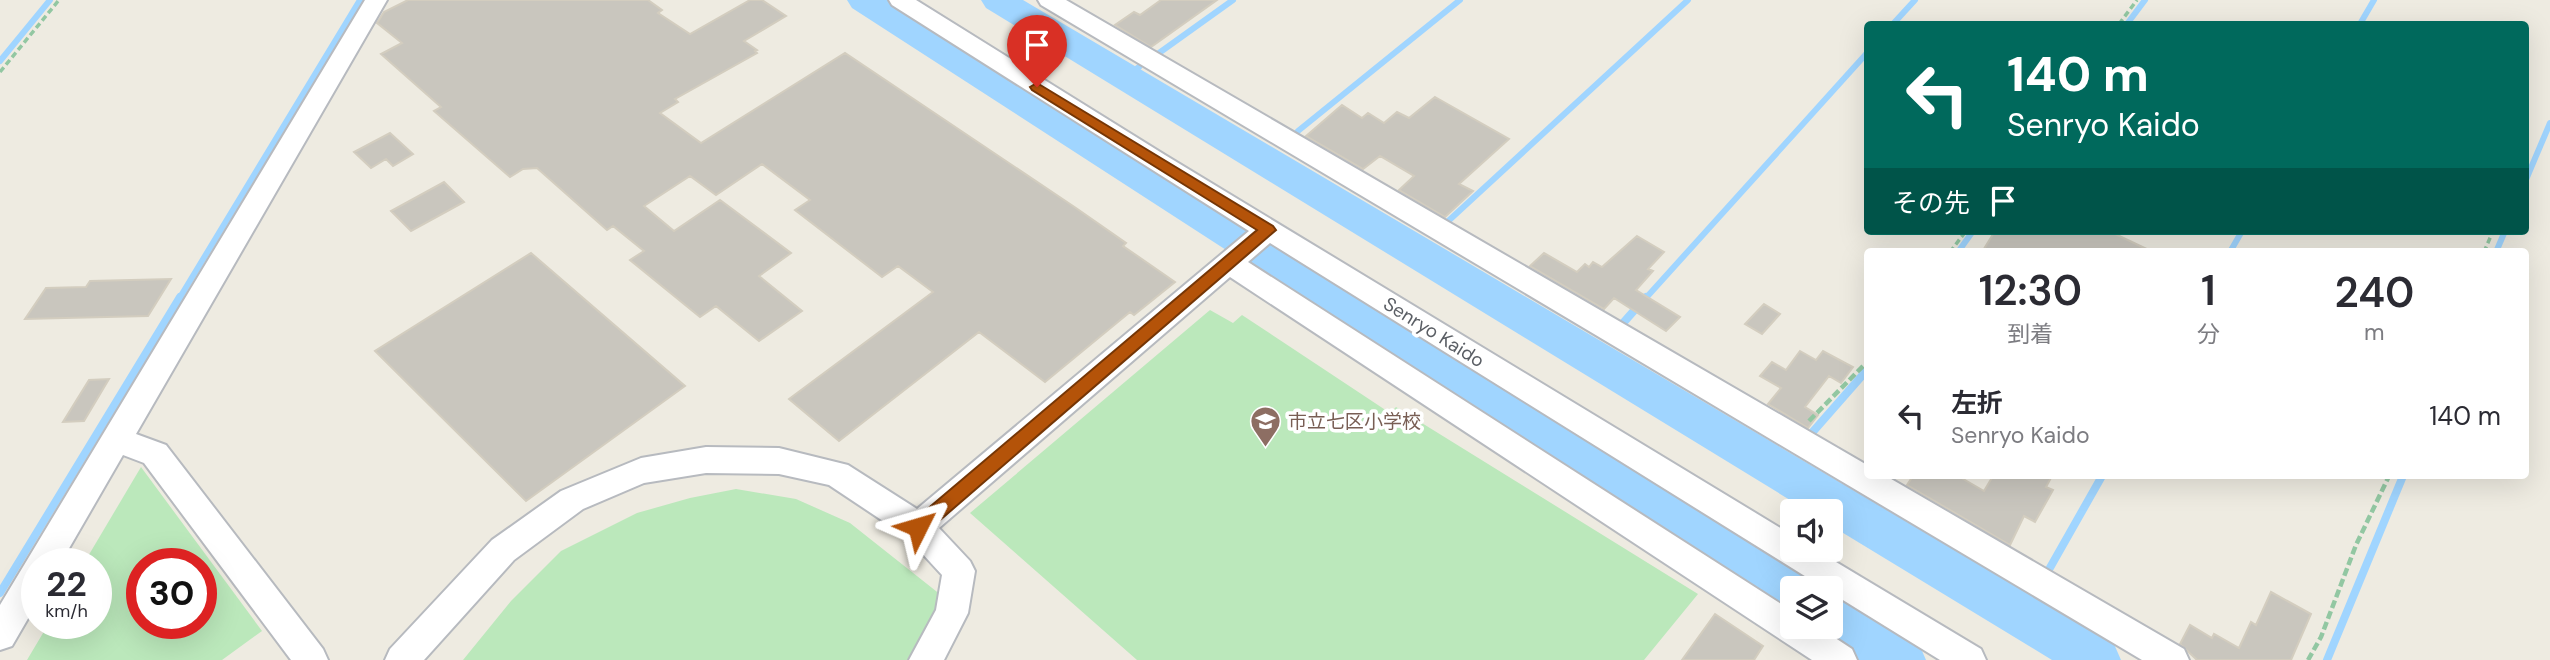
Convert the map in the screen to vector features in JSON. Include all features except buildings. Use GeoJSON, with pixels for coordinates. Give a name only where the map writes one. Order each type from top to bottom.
{"type":"FeatureCollection","features":[{"type":"Feature","properties":{"kind":"street"},"geometry":{"type":"LineString","coordinates":[[52,548],[376,0]]}},
{"type":"Feature","properties":{"kind":"street","name":"Senryo Kaido"},"geometry":{"type":"LineString","coordinates":[[900,0],[1248,247],[1969,660]]}},
{"type":"Feature","properties":{"kind":"street"},"geometry":{"type":"LineString","coordinates":[[1049,0],[2172,660]]}},
{"type":"Feature","properties":{"kind":"street"},"geometry":{"type":"LineString","coordinates":[[918,527],[1248,247],[1840,660]]}},
{"type":"Feature","properties":{"kind":"street"},"geometry":{"type":"LineString","coordinates":[[116,439],[155,454],[312,660]]}},
{"type":"Feature","properties":{"kind":"street"},"geometry":{"type":"LineString","coordinates":[[402,660],[503,550],[572,500],[641,471],[706,460],[779,461],[837,474],[918,527],[959,571],[952,613],[926,660]]}},
{"type":"Feature","properties":{"kind":"street"},"geometry":{"type":"LineString","coordinates":[[0,635],[21,600]]}},
{"type":"Feature","properties":{"kind":"path"},"geometry":{"type":"LineString","coordinates":[[0,72],[60,0]]}},
{"type":"Feature","properties":{"kind":"path"},"geometry":{"type":"LineString","coordinates":[[2121,21],[2137,0]]}},
{"type":"Feature","properties":{"kind":"path"},"geometry":{"type":"LineString","coordinates":[[1792,437],[1864,365]]}},
{"type":"Feature","properties":{"kind":"path"},"geometry":{"type":"LineString","coordinates":[[2308,660],[2321,637],[2356,545],[2388,479]]}},
{"type":"Feature","properties":{"kind":"green space","name":"市立七区小学校"},"geometry":{"type":"Polygon","coordinates":[[[1210,310],[1233,323],[1242,315],[1390,413],[1396,407],[1698,594],[1644,660],[1137,660],[970,513],[1210,310]]]}},
{"type":"Feature","properties":{"kind":"green space"},"geometry":{"type":"Polygon","coordinates":[[[141,467],[201,548],[126,548],[126,639],[217,639],[217,570],[262,631],[222,660],[27,660],[39,639],[112,639],[112,548],[93,548],[141,467]]]}},
{"type":"Feature","properties":{"kind":"green space"},"geometry":{"type":"Polygon","coordinates":[[[736,489],[796,499],[850,523],[946,599],[907,660],[463,660],[511,601],[561,551],[637,513],[736,489]]]}},
{"type":"Feature","properties":{"kind":"waterway"},"geometry":{"type":"LineString","coordinates":[[0,61],[50,0]]}},
{"type":"Feature","properties":{"kind":"waterway"},"geometry":{"type":"LineString","coordinates":[[179,299],[360,0]]}},
{"type":"Feature","properties":{"kind":"waterway"},"geometry":{"type":"LineString","coordinates":[[864,0],[1780,582]]}},
{"type":"Feature","properties":{"kind":"waterway"},"geometry":{"type":"LineString","coordinates":[[998,0],[2096,660]]}},
{"type":"Feature","properties":{"kind":"waterway"},"geometry":{"type":"LineString","coordinates":[[1003,3],[1008,0]]}},
{"type":"Feature","properties":{"kind":"waterway"},"geometry":{"type":"LineString","coordinates":[[1159,53],[1233,0]]}},
{"type":"Feature","properties":{"kind":"waterway"},"geometry":{"type":"LineString","coordinates":[[1298,131],[1460,0]]}},
{"type":"Feature","properties":{"kind":"waterway"},"geometry":{"type":"LineString","coordinates":[[1445,224],[1688,0]]}},
{"type":"Feature","properties":{"kind":"waterway"},"geometry":{"type":"LineString","coordinates":[[1896,21],[1915,0]]}},
{"type":"Feature","properties":{"kind":"waterway"},"geometry":{"type":"LineString","coordinates":[[2129,21],[2145,0]]}},
{"type":"Feature","properties":{"kind":"waterway"},"geometry":{"type":"LineString","coordinates":[[2362,21],[2374,0]]}},
{"type":"Feature","properties":{"kind":"waterway"},"geometry":{"type":"LineString","coordinates":[[1645,299],[1864,56]]}},
{"type":"Feature","properties":{"kind":"waterway"},"geometry":{"type":"LineString","coordinates":[[1126,77],[1139,67]]}},
{"type":"Feature","properties":{"kind":"waterway"},"geometry":{"type":"LineString","coordinates":[[2529,173],[2550,123]]}},
{"type":"Feature","properties":{"kind":"waterway"},"geometry":{"type":"LineString","coordinates":[[1263,159],[1269,155]]}},
{"type":"Feature","properties":{"kind":"waterway"},"geometry":{"type":"LineString","coordinates":[[1961,248],[1970,235]]}},
{"type":"Feature","properties":{"kind":"waterway"},"geometry":{"type":"LineString","coordinates":[[2232,248],[2240,235]]}},
{"type":"Feature","properties":{"kind":"waterway"},"geometry":{"type":"LineString","coordinates":[[2498,248],[2503,235]]}},
{"type":"Feature","properties":{"kind":"waterway"},"geometry":{"type":"LineString","coordinates":[[1415,250],[1420,247]]}},
{"type":"Feature","properties":{"kind":"waterway"},"geometry":{"type":"LineString","coordinates":[[0,593],[180,297]]}},
{"type":"Feature","properties":{"kind":"waterway"},"geometry":{"type":"LineString","coordinates":[[1624,322],[1646,297]]}},
{"type":"Feature","properties":{"kind":"waterway"},"geometry":{"type":"LineString","coordinates":[[1591,355],[1596,351]]}},
{"type":"Feature","properties":{"kind":"waterway"},"geometry":{"type":"LineString","coordinates":[[1810,435],[1864,373]]}},
{"type":"Feature","properties":{"kind":"waterway"},"geometry":{"type":"LineString","coordinates":[[1780,470],[1787,462]]}},
{"type":"Feature","properties":{"kind":"waterway"},"geometry":{"type":"LineString","coordinates":[[2047,573],[2100,479]]}},
{"type":"Feature","properties":{"kind":"waterway"},"geometry":{"type":"LineString","coordinates":[[2327,660],[2402,479]]}},
{"type":"Feature","properties":{"kind":"waterway"},"geometry":{"type":"LineString","coordinates":[[2025,615],[2030,605]]}},
{"type":"Feature","properties":{"kind":"waterway"},"geometry":{"type":"LineString","coordinates":[[1843,623],[1901,660]]}},
{"type":"Feature","properties":{"kind":"place","name":"市立七区小学校"},"geometry":{"type":"Point","coordinates":[1265,448]}},
{"type":"Feature","properties":{"kind":"route"},"geometry":{"type":"LineString","coordinates":[[918,527],[1268,230],[1037,87]]}}]}
